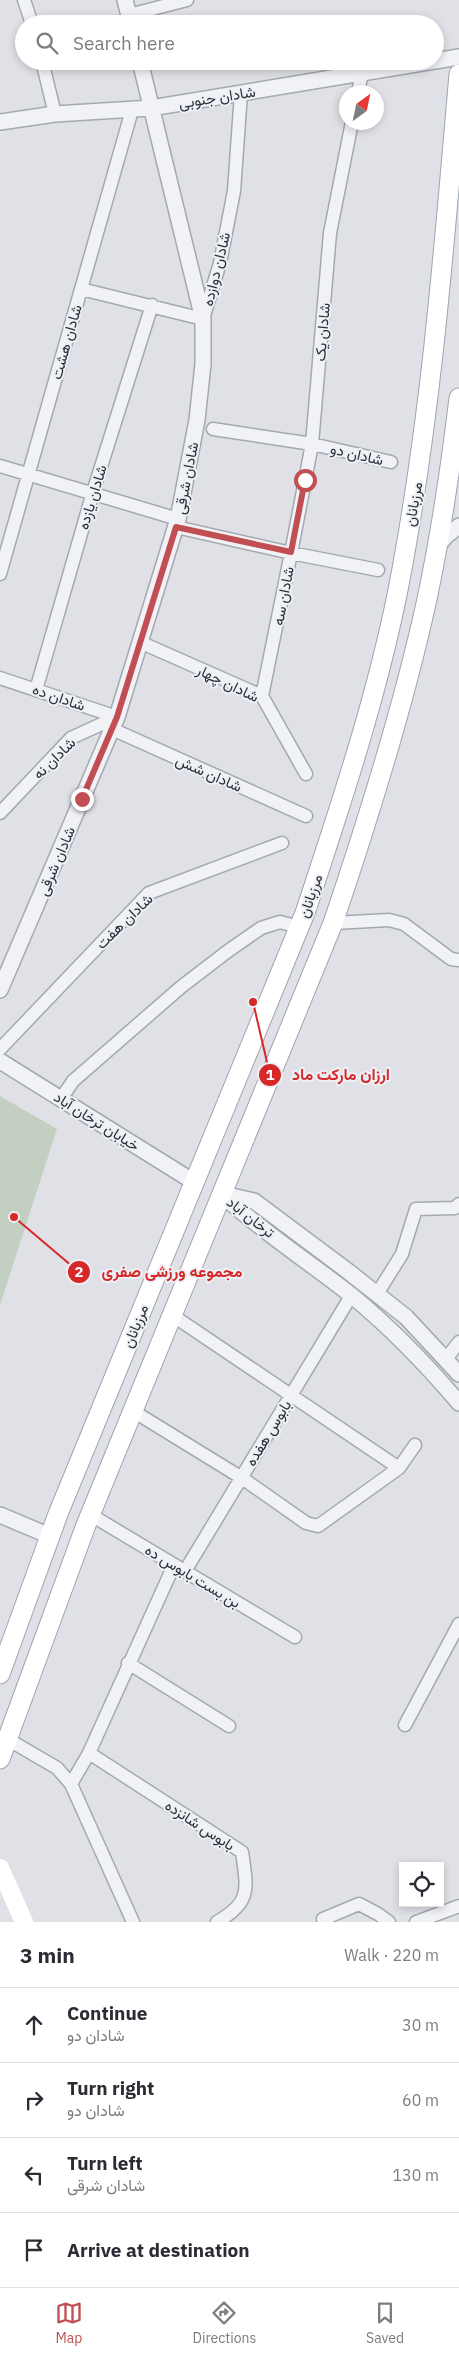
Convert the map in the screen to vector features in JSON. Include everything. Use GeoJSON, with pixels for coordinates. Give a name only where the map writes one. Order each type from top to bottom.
{"type":"FeatureCollection","features":[{"type":"Feature","properties":{"kind":"main road","name":"مرزبانان"},"geometry":{"type":"LineString","coordinates":[[0,1674],[50,1536],[299,927],[338,813],[371,700],[397,592],[421,460],[436,339],[459,74]]}},
{"type":"Feature","properties":{"kind":"main road","name":"مرزبانان"},"geometry":{"type":"LineString","coordinates":[[0,1759],[9,1740],[91,1514],[333,923],[367,822],[400,707],[427,599],[453,447],[459,398]]}},
{"type":"Feature","properties":{"kind":"main road"},"geometry":{"type":"LineString","coordinates":[[194,1182],[221,1194]]}},
{"type":"Feature","properties":{"kind":"main road"},"geometry":{"type":"LineString","coordinates":[[3,1882],[24,1922]]}},
{"type":"Feature","properties":{"kind":"street"},"geometry":{"type":"LineString","coordinates":[[24,0],[29,15]]}},
{"type":"Feature","properties":{"kind":"street"},"geometry":{"type":"LineString","coordinates":[[125,0],[129,15]]}},
{"type":"Feature","properties":{"kind":"street"},"geometry":{"type":"LineString","coordinates":[[144,15],[187,0]]}},
{"type":"Feature","properties":{"kind":"street","name":"شادان جنوبی"},"geometry":{"type":"LineString","coordinates":[[444,59],[459,57]]}},
{"type":"Feature","properties":{"kind":"street"},"geometry":{"type":"LineString","coordinates":[[44,70],[55,114]]}},
{"type":"Feature","properties":{"kind":"street","name":"شادان شرقی"},"geometry":{"type":"LineString","coordinates":[[0,990],[115,723],[142,643],[177,523],[197,420],[203,364],[203,319],[142,70]]}},
{"type":"Feature","properties":{"kind":"street","name":"شادان جنوبی"},"geometry":{"type":"LineString","coordinates":[[0,122],[55,114],[151,108],[380,70]]}},
{"type":"Feature","properties":{"kind":"street"},"geometry":{"type":"LineString","coordinates":[[359,85],[362,73]]}},
{"type":"Feature","properties":{"kind":"street","name":"شادان دوازده"},"geometry":{"type":"LineString","coordinates":[[81,289],[203,319],[220,263],[234,191],[242,93]]}},
{"type":"Feature","properties":{"kind":"street","name":"شادان هشت"},"geometry":{"type":"LineString","coordinates":[[0,574],[132,110]]}},
{"type":"Feature","properties":{"kind":"street","name":"شادان یک"},"geometry":{"type":"LineString","coordinates":[[312,444],[330,233],[350,130]]}},
{"type":"Feature","properties":{"kind":"street","name":"شادان یازده"},"geometry":{"type":"LineString","coordinates":[[36,690],[93,492],[152,305]]}},
{"type":"Feature","properties":{"kind":"street"},"geometry":{"type":"LineString","coordinates":[[213,429],[312,444]]}},
{"type":"Feature","properties":{"kind":"street","name":"شادان دو"},"geometry":{"type":"LineString","coordinates":[[291,552],[312,444],[391,462]]}},
{"type":"Feature","properties":{"kind":"street"},"geometry":{"type":"LineString","coordinates":[[453,447],[459,469]]}},
{"type":"Feature","properties":{"kind":"street"},"geometry":{"type":"LineString","coordinates":[[0,466],[93,492],[177,523],[291,552]]}},
{"type":"Feature","properties":{"kind":"street"},"geometry":{"type":"LineString","coordinates":[[436,548],[447,535],[459,526]]}},
{"type":"Feature","properties":{"kind":"street","name":"شادان سه"},"geometry":{"type":"LineString","coordinates":[[262,696],[291,552],[378,570]]}},
{"type":"Feature","properties":{"kind":"street","name":"شادان چهار"},"geometry":{"type":"LineString","coordinates":[[142,643],[262,696],[306,774]]}},
{"type":"Feature","properties":{"kind":"street","name":"شادان ده"},"geometry":{"type":"LineString","coordinates":[[0,678],[36,690],[115,723]]}},
{"type":"Feature","properties":{"kind":"street","name":"شادان نه"},"geometry":{"type":"LineString","coordinates":[[0,812],[71,738],[115,723]]}},
{"type":"Feature","properties":{"kind":"street","name":"شادان شش"},"geometry":{"type":"LineString","coordinates":[[115,723],[306,816]]}},
{"type":"Feature","properties":{"kind":"street","name":"شادان هفت"},"geometry":{"type":"LineString","coordinates":[[0,1049],[149,893],[282,843]]}},
{"type":"Feature","properties":{"kind":"street"},"geometry":{"type":"LineString","coordinates":[[333,923],[388,920],[404,924],[451,959],[459,960]]}},
{"type":"Feature","properties":{"kind":"street"},"geometry":{"type":"LineString","coordinates":[[61,1099],[73,1081],[181,988],[228,951],[261,928],[280,922],[299,927]]}},
{"type":"Feature","properties":{"kind":"street","name":"خیابان ترخان آباد"},"geometry":{"type":"LineString","coordinates":[[0,1061],[194,1182]]}},
{"type":"Feature","properties":{"kind":"street","name":"ترخان آباد"},"geometry":{"type":"LineString","coordinates":[[221,1194],[254,1201],[377,1294],[406,1317],[459,1374]]}},
{"type":"Feature","properties":{"kind":"street","name":"ترخان آباد"},"geometry":{"type":"LineString","coordinates":[[221,1194],[400,1337],[459,1403]]}},
{"type":"Feature","properties":{"kind":"street"},"geometry":{"type":"LineString","coordinates":[[377,1294],[402,1254],[416,1209],[455,1208],[459,1204]]}},
{"type":"Feature","properties":{"kind":"street","name":"بابوس هفده"},"geometry":{"type":"LineString","coordinates":[[180,1568],[242,1478],[351,1296]]}},
{"type":"Feature","properties":{"kind":"street"},"geometry":{"type":"LineString","coordinates":[[172,1315],[400,1468]]}},
{"type":"Feature","properties":{"kind":"street"},"geometry":{"type":"LineString","coordinates":[[446,1359],[459,1342]]}},
{"type":"Feature","properties":{"kind":"street"},"geometry":{"type":"LineString","coordinates":[[133,1412],[242,1478],[306,1522],[318,1526],[400,1468],[415,1445]]}},
{"type":"Feature","properties":{"kind":"street","name":"بن بست بابوس ده"},"geometry":{"type":"LineString","coordinates":[[91,1514],[296,1637]]}},
{"type":"Feature","properties":{"kind":"street"},"geometry":{"type":"LineString","coordinates":[[0,1515],[50,1536]]}},
{"type":"Feature","properties":{"kind":"street"},"geometry":{"type":"LineString","coordinates":[[71,1784],[89,1753],[128,1663],[180,1568]]}},
{"type":"Feature","properties":{"kind":"street"},"geometry":{"type":"LineString","coordinates":[[405,1725],[459,1624]]}},
{"type":"Feature","properties":{"kind":"street"},"geometry":{"type":"LineString","coordinates":[[128,1663],[229,1726]]}},
{"type":"Feature","properties":{"kind":"street"},"geometry":{"type":"LineString","coordinates":[[9,1740],[57,1768],[71,1784],[133,1922]]}},
{"type":"Feature","properties":{"kind":"street","name":"بابوس شانزده"},"geometry":{"type":"LineString","coordinates":[[89,1753],[242,1852],[245,1898],[233,1912],[217,1922]]}},
{"type":"Feature","properties":{"kind":"street"},"geometry":{"type":"LineString","coordinates":[[326,1922],[323,1919],[359,1904],[389,1922]]}},
{"type":"Feature","properties":{"kind":"street"},"geometry":{"type":"LineString","coordinates":[[416,1922],[459,1906]]}},
{"type":"Feature","properties":{"kind":"green space"},"geometry":{"type":"Polygon","coordinates":[[[0,1096],[57,1129],[0,1305],[0,1096]]]}},
{"type":"Feature","properties":{"kind":"place","name":"ارزان مارکت ماد"},"geometry":{"type":"Point","coordinates":[253,1002]}},
{"type":"Feature","properties":{"kind":"place","name":"مجموعه ورزشی صفری"},"geometry":{"type":"Point","coordinates":[14,1217]}},
{"type":"Feature","properties":{"kind":"route"},"geometry":{"type":"LineString","coordinates":[[82,799],[117,717],[142,643],[176,527],[291,552],[305,480]]}}]}
